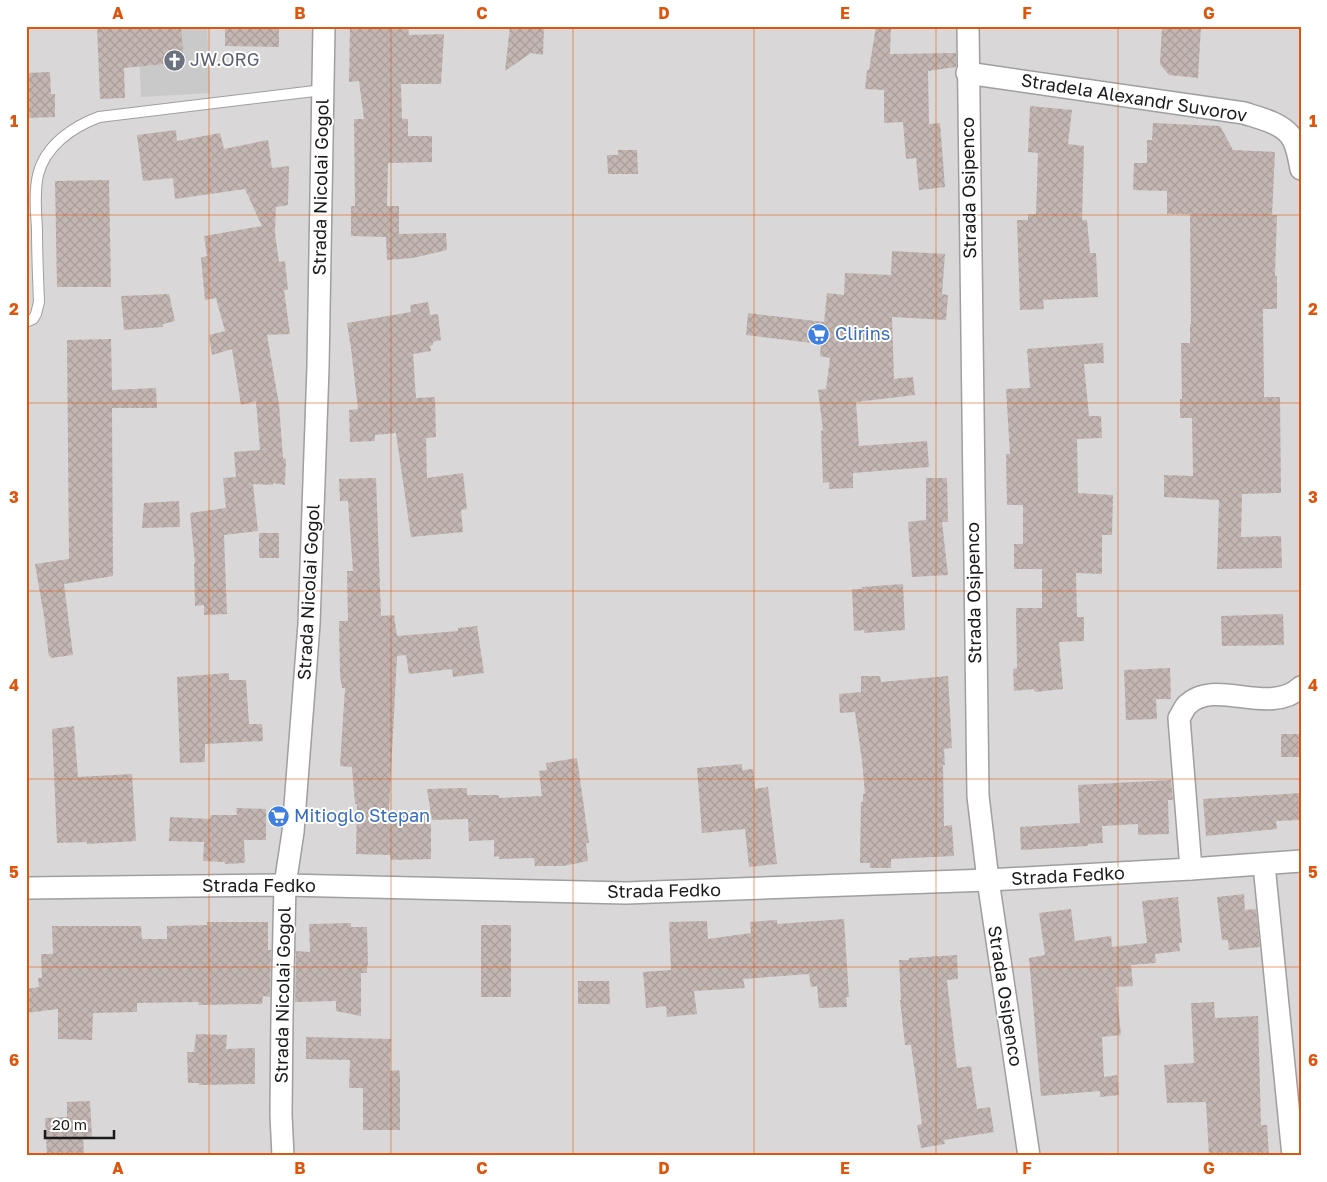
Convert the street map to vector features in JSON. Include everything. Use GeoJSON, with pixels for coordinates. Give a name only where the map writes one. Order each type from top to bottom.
{"type":"FeatureCollection","features":[{"type":"Feature","properties":{"kind":"street","name":"Strada Nicolai Gogol"},"geometry":{"type":"LineString","coordinates":[[283,1156],[281,1115],[285,884],[293,832],[309,624],[317,377],[324,26]]}},
{"type":"Feature","properties":{"kind":"street","name":"Strada Osipenco"},"geometry":{"type":"LineString","coordinates":[[968,26],[978,787],[988,880],[1029,1156]]}},
{"type":"Feature","properties":{"kind":"street","name":"Stradela Alexandr Suvorov"},"geometry":{"type":"LineString","coordinates":[[968,72],[1244,113],[1274,123],[1291,135],[1298,153],[1301,169]]}},
{"type":"Feature","properties":{"kind":"street"},"geometry":{"type":"LineString","coordinates":[[1191,869],[1179,718],[1187,705],[1199,698],[1215,694],[1263,699],[1281,698],[1293,694],[1301,687]]}},
{"type":"Feature","properties":{"kind":"street","name":"Strada Fedko"},"geometry":{"type":"LineString","coordinates":[[26,888],[285,884],[626,893],[988,880],[1301,861]]}},
{"type":"Feature","properties":{"kind":"street"},"geometry":{"type":"LineString","coordinates":[[1264,864],[1293,1156]]}},
{"type":"Feature","properties":{"kind":"lane"},"geometry":{"type":"LineString","coordinates":[[26,322],[33,320],[39,302],[36,195],[38,175],[45,157],[55,144],[71,131],[85,122],[99,118],[323,90]]}},
{"type":"Feature","properties":{"kind":"shaded area"},"geometry":{"type":"Polygon","coordinates":[[[26,26],[1301,26],[1301,1156],[26,1156],[26,26]]]}},
{"type":"Feature","properties":{"kind":"shaded area","name":"JW.ORG"},"geometry":{"type":"Polygon","coordinates":[[[138,26],[207,26],[210,93],[141,97],[138,26]]]}},
{"type":"Feature","properties":{"kind":"building"},"geometry":{"type":"Polygon","coordinates":[[[97,26],[181,26],[184,62],[124,68],[125,98],[100,99],[97,26]]]}},
{"type":"Feature","properties":{"kind":"building"},"geometry":{"type":"Polygon","coordinates":[[[238,26],[279,26],[279,47],[225,46],[225,28],[238,28],[238,26]]]}},
{"type":"Feature","properties":{"kind":"building"},"geometry":{"type":"Polygon","coordinates":[[[408,26],[409,35],[444,34],[441,84],[401,84],[402,119],[408,119],[408,136],[432,136],[432,162],[388,163],[387,206],[399,206],[399,234],[446,233],[447,250],[413,258],[387,260],[386,237],[351,236],[351,206],[355,206],[354,119],[364,119],[359,81],[349,82],[350,27],[408,26]]]}},
{"type":"Feature","properties":{"kind":"building"},"geometry":{"type":"Polygon","coordinates":[[[510,26],[544,26],[543,55],[531,53],[505,71],[510,26]]]}},
{"type":"Feature","properties":{"kind":"building"},"geometry":{"type":"Polygon","coordinates":[[[876,26],[891,26],[890,54],[956,53],[956,67],[928,71],[929,124],[940,123],[945,187],[919,190],[916,158],[906,159],[903,122],[884,123],[884,90],[865,89],[876,26]]]}},
{"type":"Feature","properties":{"kind":"building"},"geometry":{"type":"Polygon","coordinates":[[[1162,26],[1201,26],[1198,78],[1169,75],[1160,64],[1162,26]]]}},
{"type":"Feature","properties":{"kind":"building"},"geometry":{"type":"Polygon","coordinates":[[[50,72],[51,94],[55,94],[55,117],[26,118],[26,73],[50,72]]]}},
{"type":"Feature","properties":{"kind":"building"},"geometry":{"type":"Polygon","coordinates":[[[1030,106],[1072,110],[1068,144],[1084,146],[1082,220],[1087,220],[1090,253],[1096,253],[1098,297],[1043,300],[1044,309],[1020,310],[1017,220],[1028,220],[1028,214],[1036,214],[1038,153],[1028,152],[1030,106]]]}},
{"type":"Feature","properties":{"kind":"building"},"geometry":{"type":"Polygon","coordinates":[[[1153,123],[1220,126],[1233,150],[1275,152],[1272,215],[1277,215],[1275,276],[1277,276],[1277,309],[1263,309],[1264,397],[1280,397],[1281,493],[1242,494],[1241,537],[1281,536],[1282,568],[1217,569],[1219,500],[1164,497],[1164,475],[1193,476],[1192,418],[1180,418],[1180,399],[1182,399],[1181,343],[1190,343],[1191,324],[1190,214],[1167,214],[1167,191],[1133,190],[1134,163],[1147,163],[1147,140],[1152,140],[1153,123]]]}},
{"type":"Feature","properties":{"kind":"building"},"geometry":{"type":"Polygon","coordinates":[[[176,130],[177,141],[220,133],[224,149],[268,140],[272,168],[289,166],[288,205],[276,207],[275,233],[279,262],[285,261],[288,290],[284,290],[290,334],[267,335],[279,404],[283,458],[286,459],[285,485],[273,483],[273,485],[253,484],[258,531],[224,535],[227,614],[204,615],[204,605],[195,606],[195,563],[190,513],[226,508],[223,478],[236,477],[234,452],[260,450],[256,401],[241,405],[232,349],[212,355],[209,335],[225,331],[216,298],[205,300],[201,258],[207,256],[204,236],[262,226],[245,189],[175,199],[173,178],[143,181],[137,135],[176,130]]]}},
{"type":"Feature","properties":{"kind":"building"},"geometry":{"type":"Polygon","coordinates":[[[618,150],[637,150],[638,174],[608,174],[607,155],[618,155],[618,150]]]}},
{"type":"Feature","properties":{"kind":"building"},"geometry":{"type":"Polygon","coordinates":[[[109,180],[111,287],[57,287],[55,181],[109,180]]]}},
{"type":"Feature","properties":{"kind":"building"},"geometry":{"type":"Polygon","coordinates":[[[892,251],[945,254],[942,294],[948,295],[946,320],[892,317],[894,379],[913,377],[915,395],[856,402],[859,446],[927,441],[929,467],[853,473],[853,488],[829,489],[829,482],[823,483],[821,431],[823,430],[818,390],[826,389],[830,358],[820,356],[821,344],[746,335],[748,313],[824,322],[827,293],[844,295],[845,273],[891,275],[892,251]]]}},
{"type":"Feature","properties":{"kind":"building"},"geometry":{"type":"Polygon","coordinates":[[[169,294],[175,321],[163,324],[163,327],[124,330],[121,296],[169,294]]]}},
{"type":"Feature","properties":{"kind":"building"},"geometry":{"type":"Polygon","coordinates":[[[428,302],[430,315],[438,314],[441,340],[433,342],[433,345],[430,346],[431,351],[413,354],[416,398],[435,397],[436,437],[426,438],[427,478],[463,473],[467,509],[461,510],[463,532],[411,537],[396,433],[375,435],[375,441],[350,442],[349,410],[358,409],[347,323],[411,312],[410,305],[428,302]]]}},
{"type":"Feature","properties":{"kind":"building"},"geometry":{"type":"Polygon","coordinates":[[[111,339],[112,390],[156,388],[157,408],[112,408],[113,576],[64,584],[73,655],[51,658],[51,656],[49,657],[35,564],[69,559],[67,340],[111,339]]]}},
{"type":"Feature","properties":{"kind":"building"},"geometry":{"type":"Polygon","coordinates":[[[1103,343],[1104,363],[1084,364],[1089,416],[1101,416],[1102,438],[1077,439],[1078,493],[1113,495],[1112,535],[1102,535],[1102,574],[1076,573],[1077,617],[1084,617],[1084,641],[1059,642],[1063,689],[1035,692],[1034,689],[1014,691],[1013,669],[1017,668],[1016,608],[1042,608],[1042,569],[1014,569],[1014,544],[1023,544],[1023,505],[1007,505],[1006,454],[1010,454],[1006,389],[1030,388],[1027,349],[1103,343]]]}},
{"type":"Feature","properties":{"kind":"building"},"geometry":{"type":"Polygon","coordinates":[[[376,478],[381,616],[394,615],[397,636],[458,631],[458,628],[477,626],[484,673],[453,677],[452,669],[409,674],[406,655],[397,656],[389,811],[431,812],[431,859],[391,860],[390,855],[356,854],[357,804],[355,804],[352,767],[340,766],[345,688],[342,688],[340,675],[339,621],[348,621],[347,571],[353,571],[348,501],[340,501],[339,479],[376,478]]]}},
{"type":"Feature","properties":{"kind":"building"},"geometry":{"type":"Polygon","coordinates":[[[926,478],[947,478],[948,522],[942,522],[948,575],[912,577],[908,522],[926,520],[926,478]]]}},
{"type":"Feature","properties":{"kind":"building"},"geometry":{"type":"Polygon","coordinates":[[[179,501],[180,527],[142,528],[144,503],[179,501]]]}},
{"type":"Feature","properties":{"kind":"building"},"geometry":{"type":"Polygon","coordinates":[[[259,533],[279,533],[279,558],[259,558],[259,533]]]}},
{"type":"Feature","properties":{"kind":"building"},"geometry":{"type":"Polygon","coordinates":[[[903,584],[905,630],[864,633],[864,630],[854,631],[852,589],[903,584]]]}},
{"type":"Feature","properties":{"kind":"building"},"geometry":{"type":"Polygon","coordinates":[[[1283,614],[1284,645],[1222,646],[1221,616],[1283,614]]]}},
{"type":"Feature","properties":{"kind":"building"},"geometry":{"type":"Polygon","coordinates":[[[1170,668],[1171,699],[1156,699],[1157,719],[1126,720],[1124,670],[1170,668]]]}},
{"type":"Feature","properties":{"kind":"building"},"geometry":{"type":"Polygon","coordinates":[[[229,673],[229,680],[246,680],[249,724],[262,724],[263,741],[205,744],[205,762],[180,763],[177,677],[229,673]]]}},
{"type":"Feature","properties":{"kind":"building"},"geometry":{"type":"Polygon","coordinates":[[[861,676],[880,676],[881,682],[948,676],[952,748],[944,749],[944,826],[952,825],[954,856],[891,859],[891,868],[870,868],[870,863],[860,863],[861,802],[863,802],[863,794],[865,794],[862,760],[855,712],[840,713],[839,694],[861,692],[861,676]]]}},
{"type":"Feature","properties":{"kind":"building"},"geometry":{"type":"Polygon","coordinates":[[[74,726],[78,777],[132,774],[136,841],[87,844],[87,842],[57,843],[52,729],[74,726]]]}},
{"type":"Feature","properties":{"kind":"building"},"geometry":{"type":"Polygon","coordinates":[[[1281,734],[1301,734],[1301,757],[1281,757],[1281,734]]]}},
{"type":"Feature","properties":{"kind":"building"},"geometry":{"type":"Polygon","coordinates":[[[577,758],[589,843],[586,843],[588,861],[563,866],[535,866],[534,858],[499,859],[499,856],[494,857],[494,840],[469,841],[468,819],[432,820],[427,789],[467,788],[467,795],[499,795],[499,798],[542,796],[539,771],[547,770],[546,763],[577,758]]]}},
{"type":"Feature","properties":{"kind":"building"},"geometry":{"type":"Polygon","coordinates":[[[742,764],[742,770],[753,769],[755,789],[768,787],[777,864],[749,867],[745,829],[702,833],[697,768],[742,764]]]}},
{"type":"Feature","properties":{"kind":"building"},"geometry":{"type":"Polygon","coordinates":[[[1171,780],[1173,800],[1168,800],[1169,834],[1138,835],[1138,824],[1102,826],[1103,843],[1088,844],[1088,846],[1021,850],[1020,827],[1080,823],[1078,785],[1171,780]]]}},
{"type":"Feature","properties":{"kind":"building"},"geometry":{"type":"Polygon","coordinates":[[[1301,793],[1301,820],[1276,821],[1277,829],[1206,836],[1203,799],[1301,793]]]}},
{"type":"Feature","properties":{"kind":"building"},"geometry":{"type":"Polygon","coordinates":[[[236,808],[266,809],[266,840],[244,840],[245,863],[225,864],[225,862],[203,861],[204,842],[169,841],[170,817],[210,819],[211,815],[237,815],[236,808]]]}},
{"type":"Feature","properties":{"kind":"building"},"geometry":{"type":"Polygon","coordinates":[[[1244,894],[1245,910],[1256,909],[1260,947],[1229,950],[1228,940],[1222,940],[1217,897],[1244,894]]]}},
{"type":"Feature","properties":{"kind":"building"},"geometry":{"type":"Polygon","coordinates":[[[1178,897],[1182,943],[1179,943],[1180,951],[1155,954],[1156,963],[1131,965],[1133,986],[1116,987],[1121,1035],[1102,1037],[1104,1077],[1117,1075],[1119,1095],[1100,1097],[1100,1091],[1041,1096],[1029,958],[1045,955],[1039,913],[1071,909],[1075,941],[1111,936],[1112,947],[1147,943],[1142,901],[1178,897]]]}},
{"type":"Feature","properties":{"kind":"building"},"geometry":{"type":"Polygon","coordinates":[[[844,919],[849,997],[846,997],[847,1007],[819,1008],[817,986],[811,987],[809,974],[743,979],[745,988],[694,991],[697,1014],[667,1017],[666,1006],[646,1008],[643,972],[671,970],[669,922],[707,921],[708,939],[751,933],[750,922],[777,920],[777,924],[844,919]]]}},
{"type":"Feature","properties":{"kind":"building"},"geometry":{"type":"Polygon","coordinates":[[[207,922],[268,922],[268,950],[271,950],[270,997],[263,996],[262,1004],[198,1005],[199,1002],[137,1003],[137,1012],[93,1013],[92,1040],[58,1039],[58,1009],[26,1013],[26,989],[39,987],[38,978],[42,978],[41,954],[53,954],[52,926],[141,926],[142,939],[167,939],[167,926],[207,925],[207,922]]]}},
{"type":"Feature","properties":{"kind":"building"},"geometry":{"type":"Polygon","coordinates":[[[351,923],[351,927],[367,927],[368,966],[367,973],[361,973],[361,1016],[336,1011],[336,1001],[295,1002],[296,951],[310,952],[309,924],[351,923]]]}},
{"type":"Feature","properties":{"kind":"building"},"geometry":{"type":"Polygon","coordinates":[[[481,925],[511,925],[511,997],[481,997],[481,925]]]}},
{"type":"Feature","properties":{"kind":"building"},"geometry":{"type":"Polygon","coordinates":[[[957,955],[958,979],[947,980],[957,1068],[971,1066],[977,1109],[990,1107],[994,1132],[944,1140],[945,1144],[921,1148],[917,1125],[922,1124],[911,1045],[905,1045],[900,1000],[899,960],[957,955]]]}},
{"type":"Feature","properties":{"kind":"building"},"geometry":{"type":"Polygon","coordinates":[[[578,981],[609,981],[610,1004],[578,1004],[578,981]]]}},
{"type":"Feature","properties":{"kind":"building"},"geometry":{"type":"Polygon","coordinates":[[[1214,1002],[1215,1018],[1258,1016],[1261,1125],[1267,1125],[1269,1156],[1209,1156],[1206,1102],[1167,1103],[1164,1065],[1194,1063],[1191,1003],[1214,1002]]]}},
{"type":"Feature","properties":{"kind":"building"},"geometry":{"type":"Polygon","coordinates":[[[196,1034],[227,1035],[226,1049],[255,1048],[255,1084],[199,1085],[199,1083],[188,1083],[187,1052],[194,1052],[196,1034]]]}},
{"type":"Feature","properties":{"kind":"building"},"geometry":{"type":"Polygon","coordinates":[[[306,1037],[391,1039],[390,1071],[399,1070],[400,1074],[400,1130],[363,1130],[363,1088],[349,1088],[350,1060],[306,1059],[306,1037]]]}},
{"type":"Feature","properties":{"kind":"building"},"geometry":{"type":"Polygon","coordinates":[[[90,1101],[92,1137],[83,1137],[84,1156],[47,1156],[45,1118],[67,1117],[67,1102],[90,1101]]]}},
{"type":"Feature","properties":{"kind":"place","name":"JW.ORG"},"geometry":{"type":"Point","coordinates":[174,60]}},
{"type":"Feature","properties":{"kind":"place","name":"Clirins"},"geometry":{"type":"Point","coordinates":[819,334]}},
{"type":"Feature","properties":{"kind":"place","name":"Mitioglo Stepan"},"geometry":{"type":"Point","coordinates":[278,816]}}]}
